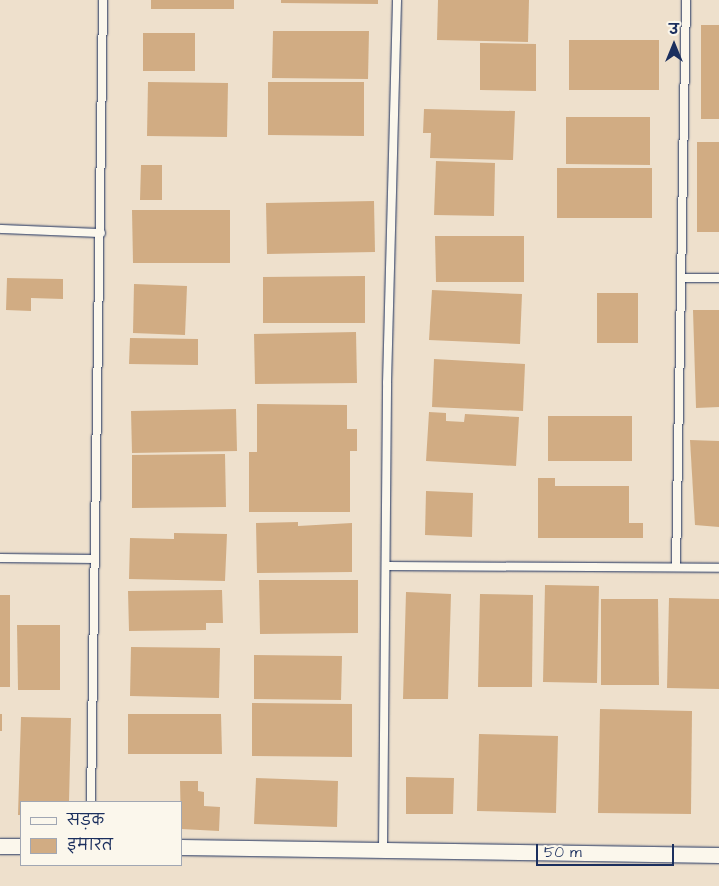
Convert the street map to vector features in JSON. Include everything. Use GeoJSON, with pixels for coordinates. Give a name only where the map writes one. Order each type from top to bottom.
{"type":"FeatureCollection","features":[{"type":"Feature","properties":{"kind":"street"},"geometry":{"type":"LineString","coordinates":[[0,846],[20,846]]}},
{"type":"Feature","properties":{"kind":"street"},"geometry":{"type":"LineString","coordinates":[[182,847],[719,855]]}},
{"type":"Feature","properties":{"kind":"lane"},"geometry":{"type":"LineString","coordinates":[[91,801],[104,0]]}},
{"type":"Feature","properties":{"kind":"lane"},"geometry":{"type":"LineString","coordinates":[[383,850],[387,566],[387,383],[397,0]]}},
{"type":"Feature","properties":{"kind":"lane"},"geometry":{"type":"LineString","coordinates":[[676,567],[683,278],[686,0]]}},
{"type":"Feature","properties":{"kind":"lane"},"geometry":{"type":"LineString","coordinates":[[0,229],[101,232]]}},
{"type":"Feature","properties":{"kind":"lane"},"geometry":{"type":"LineString","coordinates":[[683,278],[719,278]]}},
{"type":"Feature","properties":{"kind":"lane"},"geometry":{"type":"LineString","coordinates":[[0,558],[95,559]]}},
{"type":"Feature","properties":{"kind":"lane"},"geometry":{"type":"LineString","coordinates":[[387,566],[719,568]]}},
{"type":"Feature","properties":{"kind":"building"},"geometry":{"type":"Polygon","coordinates":[[[151,0],[234,0],[234,9],[151,9],[151,0]]]}},
{"type":"Feature","properties":{"kind":"building"},"geometry":{"type":"Polygon","coordinates":[[[281,0],[378,0],[378,4],[281,3],[281,0]]]}},
{"type":"Feature","properties":{"kind":"building"},"geometry":{"type":"Polygon","coordinates":[[[438,0],[529,0],[528,42],[437,40],[438,0]]]}},
{"type":"Feature","properties":{"kind":"building"},"geometry":{"type":"Polygon","coordinates":[[[701,25],[719,25],[719,119],[701,119],[701,25]]]}},
{"type":"Feature","properties":{"kind":"building"},"geometry":{"type":"Polygon","coordinates":[[[273,31],[369,31],[368,79],[272,78],[273,31]]]}},
{"type":"Feature","properties":{"kind":"building"},"geometry":{"type":"Polygon","coordinates":[[[143,33],[195,33],[195,71],[143,71],[143,33]]]}},
{"type":"Feature","properties":{"kind":"building"},"geometry":{"type":"Polygon","coordinates":[[[569,40],[659,40],[659,90],[569,90],[569,40]]]}},
{"type":"Feature","properties":{"kind":"building"},"geometry":{"type":"Polygon","coordinates":[[[480,43],[536,44],[536,91],[480,90],[480,43]]]}},
{"type":"Feature","properties":{"kind":"building"},"geometry":{"type":"Polygon","coordinates":[[[148,82],[228,83],[227,137],[147,136],[148,82]]]}},
{"type":"Feature","properties":{"kind":"building"},"geometry":{"type":"Polygon","coordinates":[[[268,82],[364,82],[364,136],[268,135],[268,82]]]}},
{"type":"Feature","properties":{"kind":"building"},"geometry":{"type":"Polygon","coordinates":[[[424,109],[515,111],[513,160],[430,158],[431,133],[423,133],[424,109]]]}},
{"type":"Feature","properties":{"kind":"building"},"geometry":{"type":"Polygon","coordinates":[[[566,117],[650,117],[650,165],[566,164],[566,117]]]}},
{"type":"Feature","properties":{"kind":"building"},"geometry":{"type":"Polygon","coordinates":[[[697,142],[719,142],[719,232],[697,232],[697,142]]]}},
{"type":"Feature","properties":{"kind":"building"},"geometry":{"type":"Polygon","coordinates":[[[436,161],[495,163],[494,216],[434,215],[436,161]]]}},
{"type":"Feature","properties":{"kind":"building"},"geometry":{"type":"Polygon","coordinates":[[[141,165],[162,165],[162,200],[140,200],[141,165]]]}},
{"type":"Feature","properties":{"kind":"building"},"geometry":{"type":"Polygon","coordinates":[[[557,168],[652,168],[652,218],[557,218],[557,168]]]}},
{"type":"Feature","properties":{"kind":"building"},"geometry":{"type":"Polygon","coordinates":[[[374,201],[375,252],[267,254],[266,203],[374,201]]]}},
{"type":"Feature","properties":{"kind":"building"},"geometry":{"type":"Polygon","coordinates":[[[132,210],[230,210],[230,263],[133,263],[132,210]]]}},
{"type":"Feature","properties":{"kind":"building"},"geometry":{"type":"Polygon","coordinates":[[[435,236],[524,236],[524,282],[436,282],[435,236]]]}},
{"type":"Feature","properties":{"kind":"building"},"geometry":{"type":"Polygon","coordinates":[[[365,276],[365,323],[263,323],[263,277],[365,276]]]}},
{"type":"Feature","properties":{"kind":"building"},"geometry":{"type":"Polygon","coordinates":[[[7,278],[63,279],[63,299],[31,298],[31,311],[6,310],[7,278]]]}},
{"type":"Feature","properties":{"kind":"building"},"geometry":{"type":"Polygon","coordinates":[[[134,284],[187,286],[185,335],[133,333],[134,284]]]}},
{"type":"Feature","properties":{"kind":"building"},"geometry":{"type":"Polygon","coordinates":[[[432,290],[522,294],[520,344],[429,340],[432,290]]]}},
{"type":"Feature","properties":{"kind":"building"},"geometry":{"type":"Polygon","coordinates":[[[597,293],[638,293],[638,343],[597,343],[597,293]]]}},
{"type":"Feature","properties":{"kind":"building"},"geometry":{"type":"Polygon","coordinates":[[[693,310],[719,310],[719,407],[696,408],[693,310]]]}},
{"type":"Feature","properties":{"kind":"building"},"geometry":{"type":"Polygon","coordinates":[[[356,332],[357,383],[255,384],[254,334],[356,332]]]}},
{"type":"Feature","properties":{"kind":"building"},"geometry":{"type":"Polygon","coordinates":[[[130,338],[198,339],[198,365],[129,364],[130,338]]]}},
{"type":"Feature","properties":{"kind":"building"},"geometry":{"type":"Polygon","coordinates":[[[434,359],[525,364],[523,411],[432,407],[434,359]]]}},
{"type":"Feature","properties":{"kind":"building"},"geometry":{"type":"Polygon","coordinates":[[[257,404],[347,405],[347,429],[357,429],[357,451],[350,451],[350,512],[249,512],[249,452],[257,452],[257,404]]]}},
{"type":"Feature","properties":{"kind":"building"},"geometry":{"type":"Polygon","coordinates":[[[236,409],[237,451],[132,453],[131,411],[236,409]]]}},
{"type":"Feature","properties":{"kind":"building"},"geometry":{"type":"Polygon","coordinates":[[[429,412],[446,413],[446,421],[464,422],[465,414],[519,417],[516,466],[426,461],[429,412]]]}},
{"type":"Feature","properties":{"kind":"building"},"geometry":{"type":"Polygon","coordinates":[[[548,416],[632,416],[632,461],[548,461],[548,416]]]}},
{"type":"Feature","properties":{"kind":"building"},"geometry":{"type":"Polygon","coordinates":[[[690,440],[719,441],[719,527],[695,525],[690,440]]]}},
{"type":"Feature","properties":{"kind":"building"},"geometry":{"type":"Polygon","coordinates":[[[225,454],[226,507],[132,508],[132,455],[225,454]]]}},
{"type":"Feature","properties":{"kind":"building"},"geometry":{"type":"Polygon","coordinates":[[[538,478],[555,478],[555,486],[629,486],[629,523],[643,523],[643,538],[538,538],[538,478]]]}},
{"type":"Feature","properties":{"kind":"building"},"geometry":{"type":"Polygon","coordinates":[[[426,491],[473,493],[472,537],[425,535],[426,491]]]}},
{"type":"Feature","properties":{"kind":"building"},"geometry":{"type":"Polygon","coordinates":[[[298,522],[298,526],[352,523],[352,572],[257,573],[256,523],[298,522]]]}},
{"type":"Feature","properties":{"kind":"building"},"geometry":{"type":"Polygon","coordinates":[[[174,533],[227,534],[225,581],[129,579],[130,538],[174,539],[174,533]]]}},
{"type":"Feature","properties":{"kind":"building"},"geometry":{"type":"Polygon","coordinates":[[[259,580],[358,580],[358,633],[260,634],[259,580]]]}},
{"type":"Feature","properties":{"kind":"building"},"geometry":{"type":"Polygon","coordinates":[[[545,585],[599,586],[597,683],[543,682],[545,585]]]}},
{"type":"Feature","properties":{"kind":"building"},"geometry":{"type":"Polygon","coordinates":[[[222,590],[223,623],[206,623],[206,630],[129,631],[128,591],[222,590]]]}},
{"type":"Feature","properties":{"kind":"building"},"geometry":{"type":"Polygon","coordinates":[[[406,592],[451,594],[448,699],[403,699],[406,592]]]}},
{"type":"Feature","properties":{"kind":"building"},"geometry":{"type":"Polygon","coordinates":[[[480,594],[533,595],[532,687],[478,687],[480,594]]]}},
{"type":"Feature","properties":{"kind":"building"},"geometry":{"type":"Polygon","coordinates":[[[0,595],[10,595],[10,687],[0,687],[0,595]]]}},
{"type":"Feature","properties":{"kind":"building"},"geometry":{"type":"Polygon","coordinates":[[[669,598],[719,599],[719,689],[667,688],[669,598]]]}},
{"type":"Feature","properties":{"kind":"building"},"geometry":{"type":"Polygon","coordinates":[[[601,599],[658,599],[659,685],[601,685],[601,599]]]}},
{"type":"Feature","properties":{"kind":"building"},"geometry":{"type":"Polygon","coordinates":[[[17,625],[60,625],[60,690],[18,690],[17,625]]]}},
{"type":"Feature","properties":{"kind":"building"},"geometry":{"type":"Polygon","coordinates":[[[131,647],[220,648],[219,698],[130,696],[131,647]]]}},
{"type":"Feature","properties":{"kind":"building"},"geometry":{"type":"Polygon","coordinates":[[[254,655],[342,656],[341,700],[254,699],[254,655]]]}},
{"type":"Feature","properties":{"kind":"building"},"geometry":{"type":"Polygon","coordinates":[[[252,703],[352,704],[352,757],[252,756],[252,703]]]}},
{"type":"Feature","properties":{"kind":"building"},"geometry":{"type":"Polygon","coordinates":[[[600,709],[692,711],[691,814],[598,813],[600,709]]]}},
{"type":"Feature","properties":{"kind":"building"},"geometry":{"type":"Polygon","coordinates":[[[0,714],[2,714],[2,731],[0,731],[0,714]]]}},
{"type":"Feature","properties":{"kind":"building"},"geometry":{"type":"Polygon","coordinates":[[[128,714],[221,714],[222,754],[128,754],[128,714]]]}},
{"type":"Feature","properties":{"kind":"building"},"geometry":{"type":"Polygon","coordinates":[[[21,717],[71,718],[69,801],[20,801],[20,815],[18,815],[21,717]]]}},
{"type":"Feature","properties":{"kind":"building"},"geometry":{"type":"Polygon","coordinates":[[[479,734],[558,736],[556,813],[477,811],[479,734]]]}},
{"type":"Feature","properties":{"kind":"building"},"geometry":{"type":"Polygon","coordinates":[[[406,777],[454,778],[453,814],[406,814],[406,777]]]}},
{"type":"Feature","properties":{"kind":"building"},"geometry":{"type":"Polygon","coordinates":[[[256,778],[338,781],[337,827],[254,824],[256,778]]]}},
{"type":"Feature","properties":{"kind":"building"},"geometry":{"type":"Polygon","coordinates":[[[180,781],[198,781],[198,791],[204,792],[204,806],[220,807],[219,831],[182,829],[182,801],[180,801],[180,781]]]}}]}
